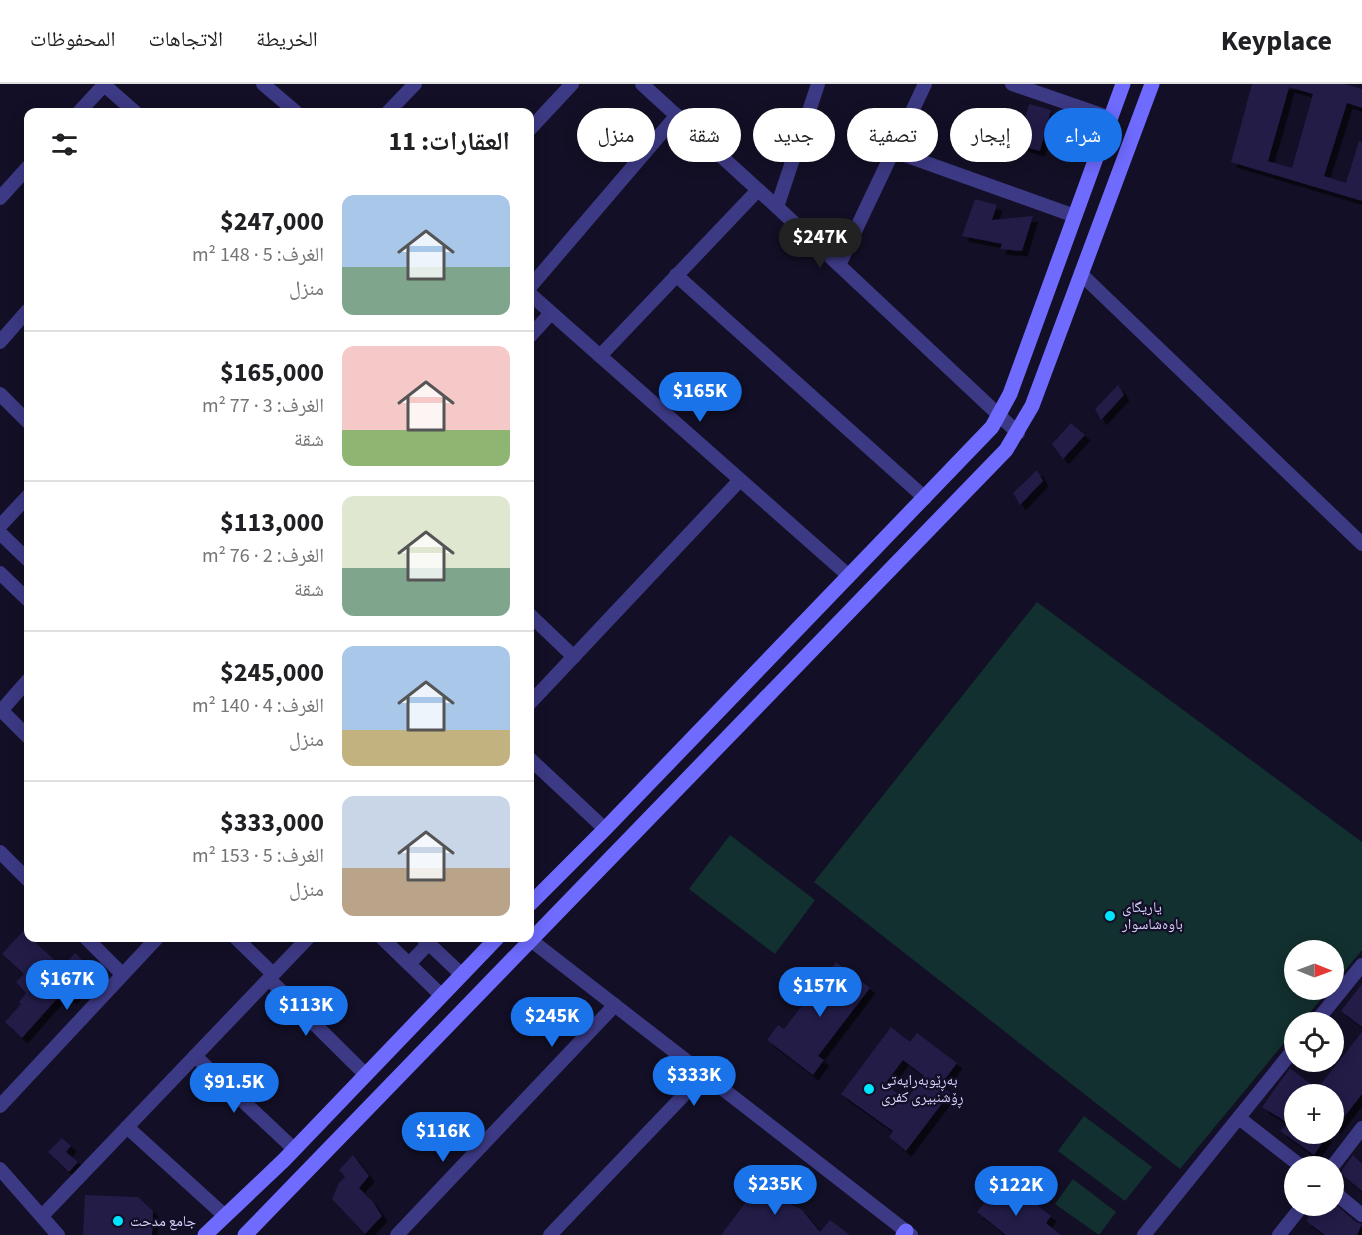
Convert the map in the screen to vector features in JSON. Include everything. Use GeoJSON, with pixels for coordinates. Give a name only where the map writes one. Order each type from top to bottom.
{"type":"FeatureCollection","features":[{"type":"Feature","properties":{"kind":"street"},"geometry":{"type":"LineString","coordinates":[[392,108],[415,84]]}},
{"type":"Feature","properties":{"kind":"street"},"geometry":{"type":"LineString","coordinates":[[534,125],[572,84]]}},
{"type":"Feature","properties":{"kind":"street"},"geometry":{"type":"LineString","coordinates":[[642,84],[668,108]]}},
{"type":"Feature","properties":{"kind":"street"},"geometry":{"type":"LineString","coordinates":[[777,207],[818,84]]}},
{"type":"Feature","properties":{"kind":"street"},"geometry":{"type":"LineString","coordinates":[[914,108],[925,84]]}},
{"type":"Feature","properties":{"kind":"street"},"geometry":{"type":"LineString","coordinates":[[1012,84],[1082,108]]}},
{"type":"Feature","properties":{"kind":"street"},"geometry":{"type":"LineString","coordinates":[[1115,108],[1123,84]]}},
{"type":"Feature","properties":{"kind":"street"},"geometry":{"type":"LineString","coordinates":[[534,939],[992,466],[1018,433],[1032,406],[1152,84]]}},
{"type":"Feature","properties":{"kind":"street"},"geometry":{"type":"LineString","coordinates":[[83,108],[103,85],[130,108]]}},
{"type":"Feature","properties":{"kind":"street"},"geometry":{"type":"LineString","coordinates":[[266,85],[292,108]]}},
{"type":"Feature","properties":{"kind":"street"},"geometry":{"type":"LineString","coordinates":[[534,281],[667,126]]}},
{"type":"Feature","properties":{"kind":"street"},"geometry":{"type":"LineString","coordinates":[[727,162],[1018,433]]}},
{"type":"Feature","properties":{"kind":"street"},"geometry":{"type":"LineString","coordinates":[[839,265],[888,162]]}},
{"type":"Feature","properties":{"kind":"street"},"geometry":{"type":"LineString","coordinates":[[924,162],[1075,216]]}},
{"type":"Feature","properties":{"kind":"street"},"geometry":{"type":"LineString","coordinates":[[534,900],[925,498],[982,438],[1000,415],[1010,394],[1095,162]]}},
{"type":"Feature","properties":{"kind":"street"},"geometry":{"type":"LineString","coordinates":[[0,198],[24,171]]}},
{"type":"Feature","properties":{"kind":"street"},"geometry":{"type":"LineString","coordinates":[[600,356],[758,190]]}},
{"type":"Feature","properties":{"kind":"street"},"geometry":{"type":"LineString","coordinates":[[1081,274],[1362,544]]}},
{"type":"Feature","properties":{"kind":"street"},"geometry":{"type":"LineString","coordinates":[[676,275],[925,498]]}},
{"type":"Feature","properties":{"kind":"street"},"geometry":{"type":"LineString","coordinates":[[534,298],[849,576]]}},
{"type":"Feature","properties":{"kind":"street"},"geometry":{"type":"LineString","coordinates":[[534,332],[551,313]]}},
{"type":"Feature","properties":{"kind":"street"},"geometry":{"type":"LineString","coordinates":[[0,342],[24,315]]}},
{"type":"Feature","properties":{"kind":"street"},"geometry":{"type":"LineString","coordinates":[[0,394],[24,418]]}},
{"type":"Feature","properties":{"kind":"street"},"geometry":{"type":"LineString","coordinates":[[534,699],[740,480]]}},
{"type":"Feature","properties":{"kind":"street"},"geometry":{"type":"LineString","coordinates":[[0,526],[24,500]]}},
{"type":"Feature","properties":{"kind":"street"},"geometry":{"type":"LineString","coordinates":[[0,533],[24,556]]}},
{"type":"Feature","properties":{"kind":"street"},"geometry":{"type":"LineString","coordinates":[[0,573],[24,596]]}},
{"type":"Feature","properties":{"kind":"street"},"geometry":{"type":"LineString","coordinates":[[534,619],[574,657]]}},
{"type":"Feature","properties":{"kind":"street"},"geometry":{"type":"LineString","coordinates":[[24,684],[1,710],[24,732]]}},
{"type":"Feature","properties":{"kind":"street"},"geometry":{"type":"LineString","coordinates":[[534,763],[605,829]]}},
{"type":"Feature","properties":{"kind":"street"},"geometry":{"type":"LineString","coordinates":[[0,852],[24,876]]}},
{"type":"Feature","properties":{"kind":"street"},"geometry":{"type":"LineString","coordinates":[[560,875],[577,894]]}},
{"type":"Feature","properties":{"kind":"street"},"geometry":{"type":"LineString","coordinates":[[90,942],[123,974]]}},
{"type":"Feature","properties":{"kind":"street"},"geometry":{"type":"LineString","coordinates":[[0,1106],[153,942]]}},
{"type":"Feature","properties":{"kind":"street"},"geometry":{"type":"LineString","coordinates":[[240,942],[365,1074]]}},
{"type":"Feature","properties":{"kind":"street"},"geometry":{"type":"LineString","coordinates":[[42,1216],[304,942]]}},
{"type":"Feature","properties":{"kind":"street"},"geometry":{"type":"LineString","coordinates":[[385,942],[441,995]]}},
{"type":"Feature","properties":{"kind":"street"},"geometry":{"type":"LineString","coordinates":[[409,964],[425,942]]}},
{"type":"Feature","properties":{"kind":"street"},"geometry":{"type":"LineString","coordinates":[[428,942],[461,974]]}},
{"type":"Feature","properties":{"kind":"street"},"geometry":{"type":"LineString","coordinates":[[205,1235],[294,1149],[493,942]]}},
{"type":"Feature","properties":{"kind":"street"},"geometry":{"type":"LineString","coordinates":[[245,1235],[531,942]]}},
{"type":"Feature","properties":{"kind":"street"},"geometry":{"type":"LineString","coordinates":[[533,942],[907,1234]]}},
{"type":"Feature","properties":{"kind":"street"},"geometry":{"type":"LineString","coordinates":[[1325,1012],[1362,965]]}},
{"type":"Feature","properties":{"kind":"street"},"geometry":{"type":"LineString","coordinates":[[397,1235],[615,1005]]}},
{"type":"Feature","properties":{"kind":"street"},"geometry":{"type":"LineString","coordinates":[[399,1040],[418,1057]]}},
{"type":"Feature","properties":{"kind":"street"},"geometry":{"type":"LineString","coordinates":[[195,1056],[294,1149]]}},
{"type":"Feature","properties":{"kind":"street"},"geometry":{"type":"LineString","coordinates":[[1144,1235],[1284,1062]]}},
{"type":"Feature","properties":{"kind":"street"},"geometry":{"type":"LineString","coordinates":[[555,1234],[704,1074]]}},
{"type":"Feature","properties":{"kind":"street"},"geometry":{"type":"LineString","coordinates":[[1239,1118],[1288,1156]]}},
{"type":"Feature","properties":{"kind":"street"},"geometry":{"type":"LineString","coordinates":[[127,1127],[225,1216]]}},
{"type":"Feature","properties":{"kind":"street"},"geometry":{"type":"LineString","coordinates":[[1340,1156],[1362,1128]]}},
{"type":"Feature","properties":{"kind":"street"},"geometry":{"type":"LineString","coordinates":[[0,1169],[58,1235]]}},
{"type":"Feature","properties":{"kind":"street"},"geometry":{"type":"LineString","coordinates":[[1344,1200],[1362,1215]]}},
{"type":"Feature","properties":{"kind":"street"},"geometry":{"type":"LineString","coordinates":[[1279,1235],[1294,1216]]}},
{"type":"Feature","properties":{"kind":"green space","name":"یاریگای باوەشاسوار"},"geometry":{"type":"Polygon","coordinates":[[[1037,602],[1362,842],[1362,950],[1344,972],[1344,940],[1284,940],[1284,1000],[1321,1000],[1310,1012],[1284,1012],[1284,1043],[1180,1169],[814,882],[1037,602]]]}},
{"type":"Feature","properties":{"kind":"green space"},"geometry":{"type":"Polygon","coordinates":[[[730,835],[815,900],[775,954],[689,889],[730,835]]]}},
{"type":"Feature","properties":{"kind":"green space"},"geometry":{"type":"Polygon","coordinates":[[[1084,1116],[1152,1167],[1125,1201],[1058,1151],[1084,1116]]]}},
{"type":"Feature","properties":{"kind":"green space"},"geometry":{"type":"Polygon","coordinates":[[[1073,1179],[1116,1212],[1099,1235],[1055,1204],[1073,1179]]]}},
{"type":"Feature","properties":{"kind":"building"},"geometry":{"type":"Polygon","coordinates":[[[1252,84],[1345,84],[1362,89],[1362,108],[1347,103],[1324,176],[1346,183],[1359,141],[1362,142],[1362,201],[1231,162],[1252,84]],[[1289,87],[1268,161],[1292,168],[1313,94],[1289,87]]]}},
{"type":"Feature","properties":{"kind":"building"},"geometry":{"type":"Polygon","coordinates":[[[1029,104],[1044,108],[1044,136],[1040,151],[1032,149],[1032,108],[1028,108],[1029,104]]]}},
{"type":"Feature","properties":{"kind":"building"},"geometry":{"type":"Polygon","coordinates":[[[975,199],[997,205],[992,220],[1033,216],[1022,251],[1000,249],[1002,244],[962,236],[975,199]]]}},
{"type":"Feature","properties":{"kind":"building"},"geometry":{"type":"Polygon","coordinates":[[[1118,385],[1124,395],[1101,420],[1095,409],[1118,385]]]}},
{"type":"Feature","properties":{"kind":"building"},"geometry":{"type":"Polygon","coordinates":[[[1071,423],[1085,435],[1063,459],[1052,444],[1071,423]]]}},
{"type":"Feature","properties":{"kind":"building"},"geometry":{"type":"Polygon","coordinates":[[[1037,470],[1043,481],[1020,505],[1013,493],[1037,470]]]}},
{"type":"Feature","properties":{"kind":"building"},"geometry":{"type":"Polygon","coordinates":[[[23,931],[24,942],[35,942],[62,967],[75,953],[95,972],[71,999],[63,992],[22,1038],[5,1022],[21,1004],[19,1002],[26,993],[16,982],[24,974],[2,954],[23,931]]]}},
{"type":"Feature","properties":{"kind":"building"},"geometry":{"type":"Polygon","coordinates":[[[836,962],[870,988],[818,1056],[824,1060],[813,1075],[767,1040],[778,1025],[784,1029],[836,962]]]}},
{"type":"Feature","properties":{"kind":"building"},"geometry":{"type":"Polygon","coordinates":[[[1362,984],[1362,1027],[1341,1011],[1362,984]]]}},
{"type":"Feature","properties":{"kind":"building","name":"بەڕێوبەرایەتی ڕۆشنبیری کفری"},"geometry":{"type":"Polygon","coordinates":[[[891,1027],[910,1042],[917,1033],[957,1063],[940,1086],[950,1093],[906,1151],[889,1137],[893,1131],[841,1094],[891,1027]],[[903,1060],[885,1084],[906,1100],[924,1076],[903,1060]]]}},
{"type":"Feature","properties":{"kind":"building"},"geometry":{"type":"Polygon","coordinates":[[[1362,1032],[1362,1094],[1344,1117],[1344,1084],[1321,1084],[1330,1072],[1344,1072],[1344,1055],[1362,1032]]]}},
{"type":"Feature","properties":{"kind":"building"},"geometry":{"type":"Polygon","coordinates":[[[1287,1072],[1295,1072],[1311,1084],[1284,1084],[1284,1121],[1262,1107],[1287,1072]]]}},
{"type":"Feature","properties":{"kind":"building"},"geometry":{"type":"Polygon","coordinates":[[[62,1138],[71,1146],[66,1152],[78,1162],[69,1172],[48,1152],[62,1138]]]}},
{"type":"Feature","properties":{"kind":"building"},"geometry":{"type":"Polygon","coordinates":[[[1298,1144],[1321,1144],[1314,1155],[1298,1144]]]}},
{"type":"Feature","properties":{"kind":"building"},"geometry":{"type":"Polygon","coordinates":[[[353,1155],[369,1176],[359,1188],[373,1202],[382,1216],[365,1234],[332,1199],[339,1183],[345,1177],[339,1170],[353,1155]]]}},
{"type":"Feature","properties":{"kind":"building"},"geometry":{"type":"Polygon","coordinates":[[[1353,1155],[1362,1164],[1362,1191],[1344,1176],[1344,1167],[1353,1155]]]}},
{"type":"Feature","properties":{"kind":"building"},"geometry":{"type":"Polygon","coordinates":[[[768,1173],[785,1186],[777,1197],[802,1210],[820,1232],[830,1220],[850,1235],[721,1235],[768,1173]]]}},
{"type":"Feature","properties":{"kind":"building"},"geometry":{"type":"Polygon","coordinates":[[[994,1190],[1019,1210],[1028,1198],[1051,1216],[1046,1223],[1061,1235],[1006,1235],[977,1212],[994,1190]]]}},
{"type":"Feature","properties":{"kind":"building","name":"جامع مدحت"},"geometry":{"type":"Polygon","coordinates":[[[85,1195],[138,1197],[153,1211],[152,1235],[83,1235],[85,1195]]]}},
{"type":"Feature","properties":{"kind":"building"},"geometry":{"type":"Polygon","coordinates":[[[1344,1212],[1362,1224],[1357,1235],[1325,1235],[1306,1221],[1310,1216],[1344,1216],[1344,1212]]]}},
{"type":"Feature","properties":{"kind":"place","name":"یاریگای باوەشاسوار"},"geometry":{"type":"Point","coordinates":[1110,916]}},
{"type":"Feature","properties":{"kind":"place","name":"بەڕێوبەرایەتی ڕۆشنبیری کفری"},"geometry":{"type":"Point","coordinates":[869,1089]}},
{"type":"Feature","properties":{"kind":"place","name":"جامع مدحت"},"geometry":{"type":"Point","coordinates":[118,1221]}}]}
